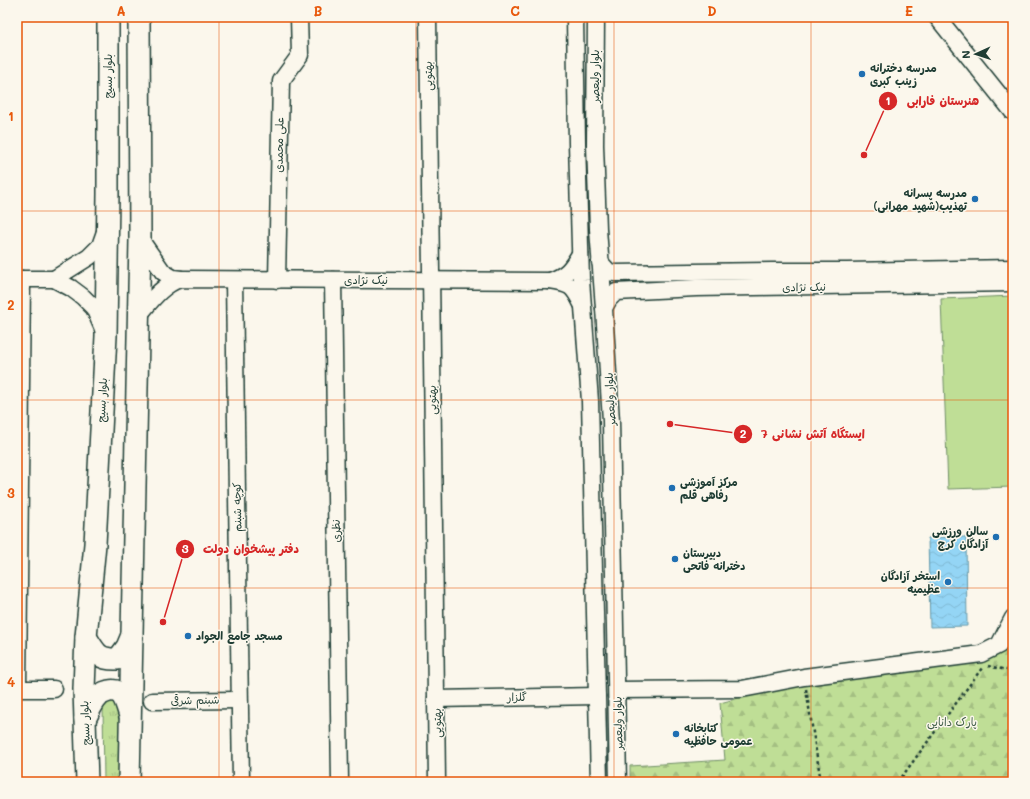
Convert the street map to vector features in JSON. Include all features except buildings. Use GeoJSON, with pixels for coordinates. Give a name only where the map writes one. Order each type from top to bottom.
{"type":"FeatureCollection","features":[{"type":"Feature","properties":{"kind":"main road","name":"بلوار بسیج"},"geometry":{"type":"LineString","coordinates":[[88,782],[84,689],[86,637],[95,544],[106,336],[108,224],[108,17]]}},
{"type":"Feature","properties":{"kind":"main road"},"geometry":{"type":"LineString","coordinates":[[129,782],[140,239],[139,17]]}},
{"type":"Feature","properties":{"kind":"main road"},"geometry":{"type":"LineString","coordinates":[[86,637],[99,656],[107,660],[118,659],[127,647],[133,634]]}},
{"type":"Feature","properties":{"kind":"main road"},"geometry":{"type":"LineString","coordinates":[[85,719],[98,697],[101,694],[111,690],[117,691],[124,696],[130,716]]}},
{"type":"Feature","properties":{"kind":"street","name":"علی محمدی"},"geometry":{"type":"LineString","coordinates":[[277,280],[280,81],[300,54],[299,17]]}},
{"type":"Feature","properties":{"kind":"street","name":"بهتویی"},"geometry":{"type":"LineString","coordinates":[[428,17],[438,782]]}},
{"type":"Feature","properties":{"kind":"street","name":"بلوار ولیعصر"},"geometry":{"type":"LineString","coordinates":[[575,17],[580,254],[590,401],[592,461],[599,782]]}},
{"type":"Feature","properties":{"kind":"street","name":"بلوار ولیعصر"},"geometry":{"type":"LineString","coordinates":[[596,17],[595,145],[600,262],[604,308],[612,460],[618,782]]}},
{"type":"Feature","properties":{"kind":"street"},"geometry":{"type":"LineString","coordinates":[[937,17],[1010,101]]}},
{"type":"Feature","properties":{"kind":"street"},"geometry":{"type":"LineString","coordinates":[[576,112],[579,122],[583,125],[591,124],[595,115]]}},
{"type":"Feature","properties":{"kind":"street"},"geometry":{"type":"LineString","coordinates":[[577,143],[581,135],[585,133],[590,134],[595,145]]}},
{"type":"Feature","properties":{"kind":"street"},"geometry":{"type":"LineString","coordinates":[[54,279],[89,257],[100,246],[108,224]]}},
{"type":"Feature","properties":{"kind":"street"},"geometry":{"type":"LineString","coordinates":[[140,239],[163,272],[172,278],[181,280]]}},
{"type":"Feature","properties":{"kind":"street"},"geometry":{"type":"LineString","coordinates":[[550,281],[567,273],[580,254]]}},
{"type":"Feature","properties":{"kind":"street"},"geometry":{"type":"LineString","coordinates":[[600,262],[609,272],[615,274],[611,278],[610,282],[611,287],[616,292],[609,299],[604,308]]}},
{"type":"Feature","properties":{"kind":"street","name":"نیک نژادی"},"geometry":{"type":"LineString","coordinates":[[886,278],[1013,268]]}},
{"type":"Feature","properties":{"kind":"street","name":"نیک نژادی"},"geometry":{"type":"LineString","coordinates":[[615,274],[695,280],[886,278],[1013,284]]}},
{"type":"Feature","properties":{"kind":"street"},"geometry":{"type":"LineString","coordinates":[[54,689],[18,689],[20,279],[54,279],[84,297],[94,308],[106,336]]}},
{"type":"Feature","properties":{"kind":"street"},"geometry":{"type":"LineString","coordinates":[[139,315],[157,294],[175,281],[181,280]]}},
{"type":"Feature","properties":{"kind":"street","name":"نیک نژادی"},"geometry":{"type":"LineString","coordinates":[[181,280],[550,281]]}},
{"type":"Feature","properties":{"kind":"street","name":"کوچه شبنم"},"geometry":{"type":"LineString","coordinates":[[234,280],[241,782]]}},
{"type":"Feature","properties":{"kind":"street","name":"نظری"},"geometry":{"type":"LineString","coordinates":[[333,280],[340,782]]}},
{"type":"Feature","properties":{"kind":"street","name":"نیک نژادی"},"geometry":{"type":"LineString","coordinates":[[616,292],[695,280]]}},
{"type":"Feature","properties":{"kind":"street"},"geometry":{"type":"LineString","coordinates":[[550,281],[569,285],[575,290],[583,308]]}},
{"type":"Feature","properties":{"kind":"street"},"geometry":{"type":"LineString","coordinates":[[592,461],[596,472],[600,475],[604,475],[608,474],[610,471],[612,460]]}},
{"type":"Feature","properties":{"kind":"street"},"geometry":{"type":"LineString","coordinates":[[592,492],[597,482],[604,480],[611,484],[613,493]]}},
{"type":"Feature","properties":{"kind":"street"},"geometry":{"type":"LineString","coordinates":[[617,690],[742,689],[804,677],[981,654],[999,645],[1013,618]]}},
{"type":"Feature","properties":{"kind":"street","name":"گلزار"},"geometry":{"type":"LineString","coordinates":[[436,699],[597,696]]}},
{"type":"Feature","properties":{"kind":"street","name":"شبنم شرقی"},"geometry":{"type":"LineString","coordinates":[[152,701],[239,700]]}},
{"type":"Feature","properties":{"kind":"path"},"geometry":{"type":"LineString","coordinates":[[898,782],[984,665],[1011,671],[1013,674]]}},
{"type":"Feature","properties":{"kind":"path"},"geometry":{"type":"LineString","coordinates":[[804,677],[821,782]]}},
{"type":"Feature","properties":{"kind":"green space"},"geometry":{"type":"Polygon","coordinates":[[[1013,296],[1013,487],[948,489],[941,299],[1013,296]]]}},
{"type":"Feature","properties":{"kind":"green space","name":"پارک دانایی"},"geometry":{"type":"Polygon","coordinates":[[[1013,632],[1013,782],[630,782],[630,766],[725,760],[720,703],[807,680],[970,659],[1013,632]]]}},
{"type":"Feature","properties":{"kind":"green space"},"geometry":{"type":"Polygon","coordinates":[[[106,700],[121,703],[120,782],[104,782],[103,705],[106,700]]]}},
{"type":"Feature","properties":{"kind":"water","name":"استخر آزادگان عظیمیه"},"geometry":{"type":"Polygon","coordinates":[[[966,537],[967,626],[930,627],[928,538],[966,537]]]}},
{"type":"Feature","properties":{"kind":"place","name":"مدرسه دخترانه زینب کبری"},"geometry":{"type":"Point","coordinates":[862,74]}},
{"type":"Feature","properties":{"kind":"place","name":"هنرستان فارابی"},"geometry":{"type":"Point","coordinates":[864,155]}},
{"type":"Feature","properties":{"kind":"place","name":"مدرسه پسرانه تهذیب(شهید مهرانی)"},"geometry":{"type":"Point","coordinates":[975,199]}},
{"type":"Feature","properties":{"kind":"place","name":"ایستگاه آتش نشانی 7"},"geometry":{"type":"Point","coordinates":[670,424]}},
{"type":"Feature","properties":{"kind":"place","name":"مرکز آموزشی رفاهی قلم"},"geometry":{"type":"Point","coordinates":[672,488]}},
{"type":"Feature","properties":{"kind":"place","name":"سالن ورزشی آزادگان کرج"},"geometry":{"type":"Point","coordinates":[996,537]}},
{"type":"Feature","properties":{"kind":"place","name":"دبیرستان دخترانه فاتحی"},"geometry":{"type":"Point","coordinates":[675,559]}},
{"type":"Feature","properties":{"kind":"place","name":"استخر آزادگان عظیمیه"},"geometry":{"type":"Point","coordinates":[948,582]}},
{"type":"Feature","properties":{"kind":"place","name":"دفتر پیشخوان دولت"},"geometry":{"type":"Point","coordinates":[163,622]}},
{"type":"Feature","properties":{"kind":"place","name":"مسجد جامع الجواد"},"geometry":{"type":"Point","coordinates":[188,636]}},
{"type":"Feature","properties":{"kind":"place","name":"کتابخانه عمومی حافظیه"},"geometry":{"type":"Point","coordinates":[676,734]}}]}
